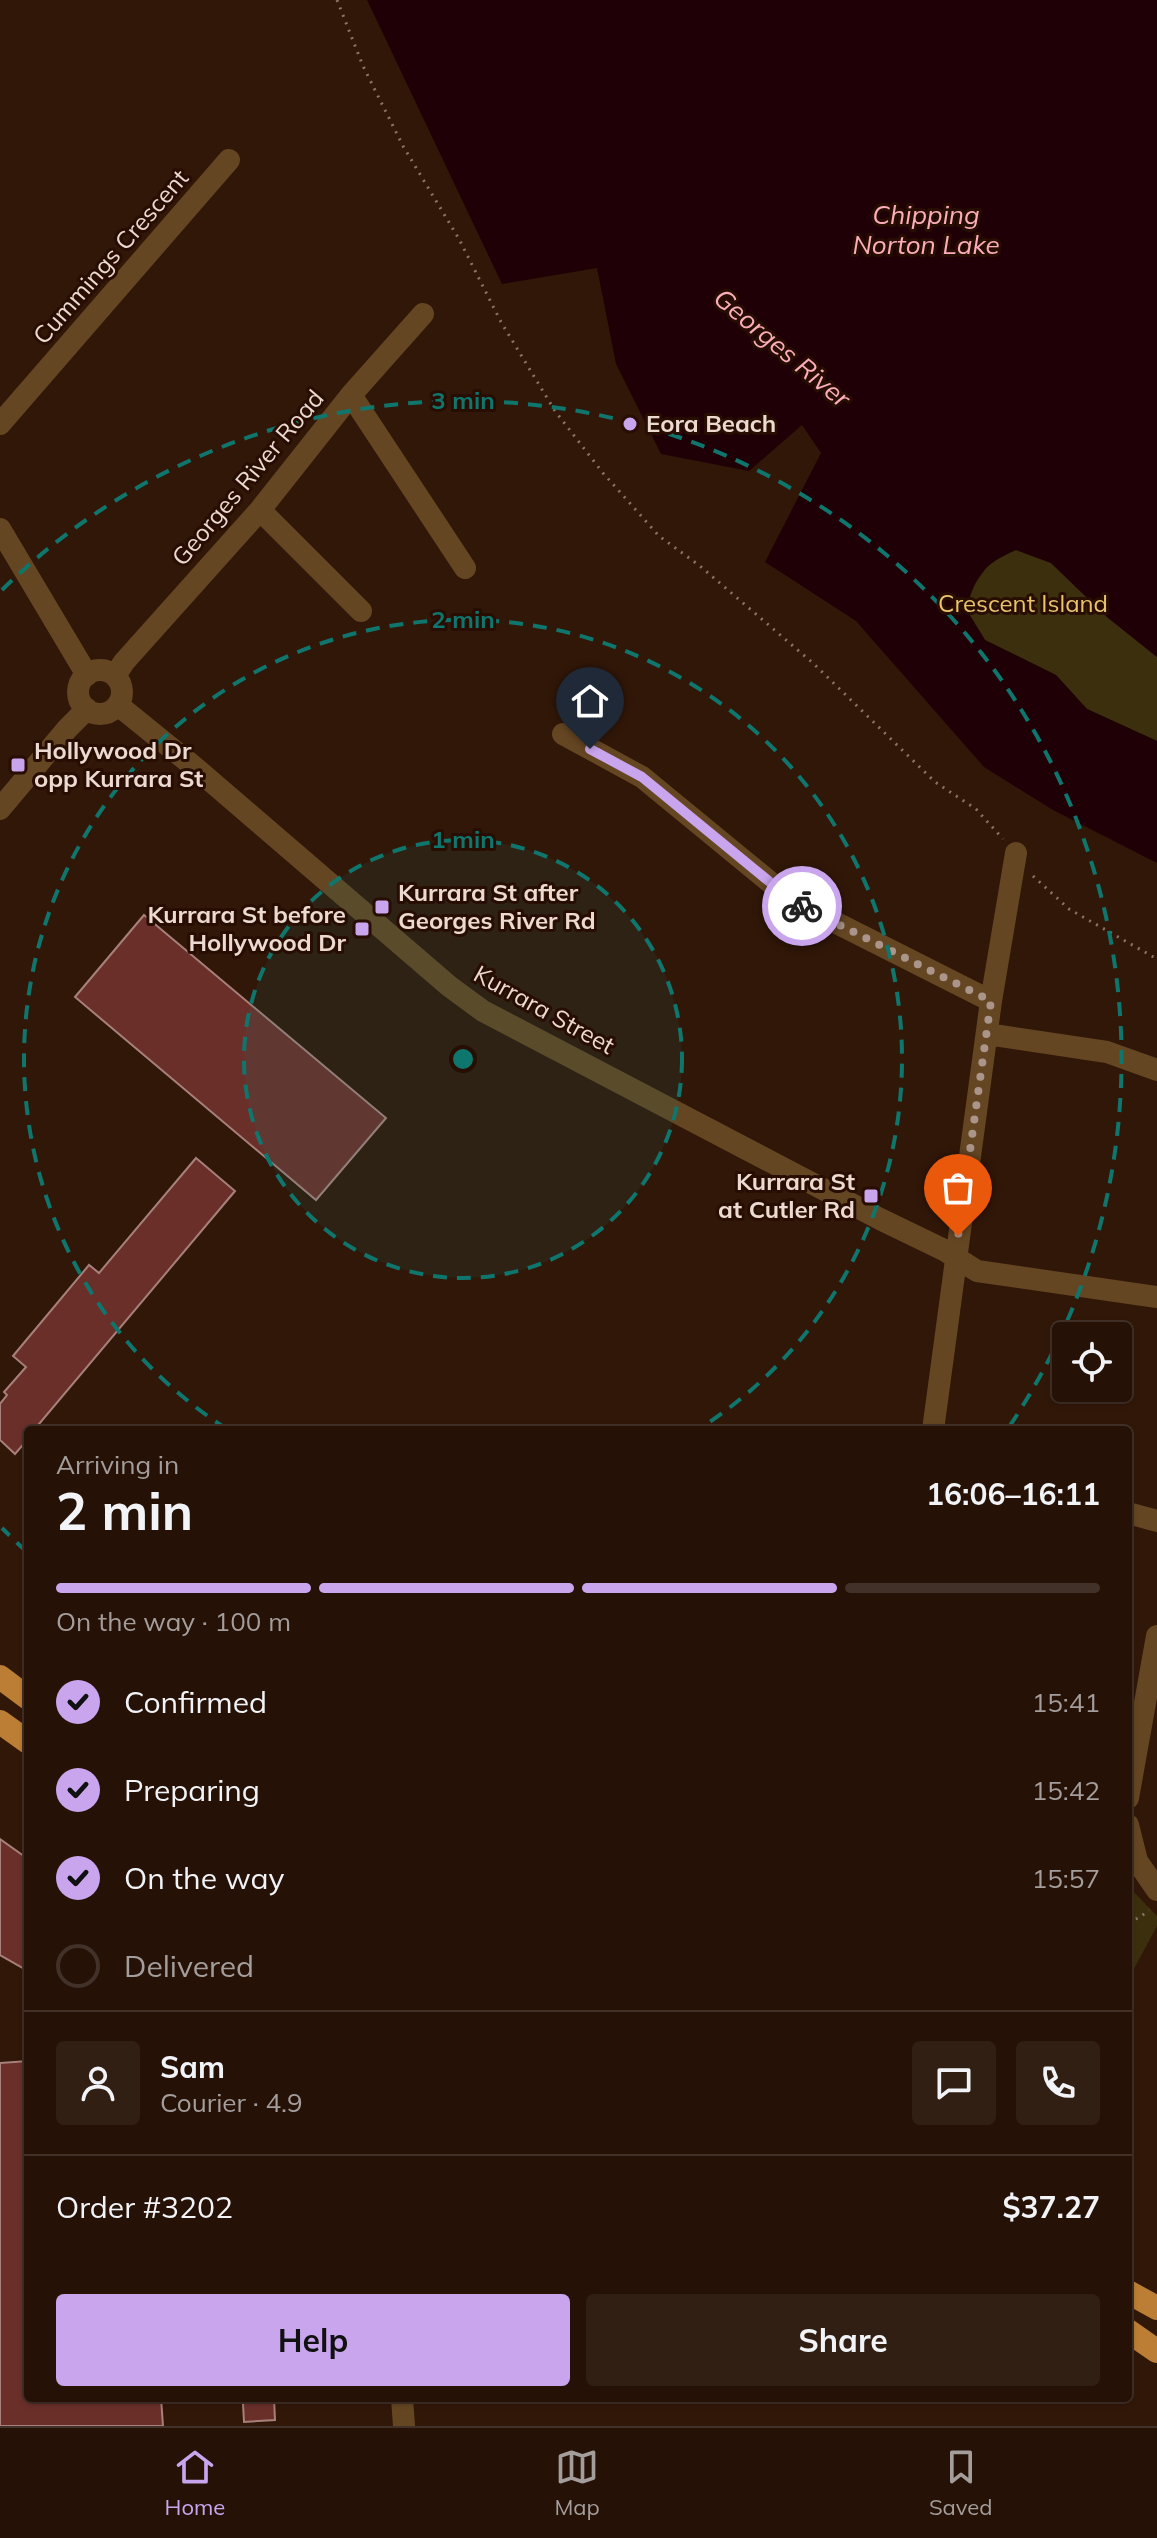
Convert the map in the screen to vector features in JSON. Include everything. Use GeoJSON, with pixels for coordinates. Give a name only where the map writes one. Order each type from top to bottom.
{"type":"FeatureCollection","features":[{"type":"Feature","properties":{"kind":"highway"},"geometry":{"type":"LineString","coordinates":[[0,1677],[24,1695]]}},
{"type":"Feature","properties":{"kind":"highway"},"geometry":{"type":"LineString","coordinates":[[0,1722],[24,1739]]}},
{"type":"Feature","properties":{"kind":"highway"},"geometry":{"type":"LineString","coordinates":[[1132,2294],[1157,2308]]}},
{"type":"Feature","properties":{"kind":"highway"},"geometry":{"type":"LineString","coordinates":[[1132,2334],[1157,2351]]}},
{"type":"Feature","properties":{"kind":"street","name":"Cummings Crescent"},"geometry":{"type":"LineString","coordinates":[[0,424],[229,160]]}},
{"type":"Feature","properties":{"kind":"street","name":"Georges River Road"},"geometry":{"type":"LineString","coordinates":[[115,676],[124,662],[260,510],[351,395],[423,314]]}},
{"type":"Feature","properties":{"kind":"street"},"geometry":{"type":"LineString","coordinates":[[351,395],[465,568]]}},
{"type":"Feature","properties":{"kind":"street"},"geometry":{"type":"LineString","coordinates":[[260,510],[361,611]]}},
{"type":"Feature","properties":{"kind":"street"},"geometry":{"type":"LineString","coordinates":[[0,529],[87,675]]}},
{"type":"Feature","properties":{"kind":"street"},"geometry":{"type":"LineString","coordinates":[[104,670],[115,676],[121,687],[118,705],[100,714],[87,709],[79,692],[87,675],[104,670]]}},
{"type":"Feature","properties":{"kind":"street","name":"Kurrara Street"},"geometry":{"type":"LineString","coordinates":[[118,705],[474,1005],[944,1250],[977,1271],[1157,1297]]}},
{"type":"Feature","properties":{"kind":"street"},"geometry":{"type":"LineString","coordinates":[[0,809],[87,709]]}},
{"type":"Feature","properties":{"kind":"street"},"geometry":{"type":"LineString","coordinates":[[563,734],[642,777],[793,901],[991,1001]]}},
{"type":"Feature","properties":{"kind":"street"},"geometry":{"type":"LineString","coordinates":[[934,1426],[991,1001],[1016,853]]}},
{"type":"Feature","properties":{"kind":"street"},"geometry":{"type":"LineString","coordinates":[[987,1034],[1107,1052],[1157,1070]]}},
{"type":"Feature","properties":{"kind":"street"},"geometry":{"type":"LineString","coordinates":[[1132,1514],[1157,1521]]}},
{"type":"Feature","properties":{"kind":"street"},"geometry":{"type":"LineString","coordinates":[[1132,1776],[1157,1636]]}},
{"type":"Feature","properties":{"kind":"street"},"geometry":{"type":"LineString","coordinates":[[1132,1841],[1137,1861],[1155,1899]]}},
{"type":"Feature","properties":{"kind":"street"},"geometry":{"type":"LineString","coordinates":[[402,2402],[404,2426]]}},
{"type":"Feature","properties":{"kind":"path"},"geometry":{"type":"LineString","coordinates":[[337,0],[363,66],[403,146],[459,239],[501,322],[555,411],[603,473],[659,536],[700,566],[814,664],[935,782],[976,809],[1042,886],[1069,909],[1157,959]]}},
{"type":"Feature","properties":{"kind":"path"},"geometry":{"type":"LineString","coordinates":[[1132,1920],[1139,1918],[1155,1899]]}},
{"type":"Feature","properties":{"kind":"green space","name":"Crescent Island"},"geometry":{"type":"Polygon","coordinates":[[[1016,550],[1051,563],[1107,617],[1157,657],[1157,741],[1087,709],[1056,675],[985,640],[966,609],[973,587],[991,561],[1016,550]]]}},
{"type":"Feature","properties":{"kind":"green space"},"geometry":{"type":"Polygon","coordinates":[[[1132,1890],[1157,1916],[1157,1926],[1132,1973],[1132,1890]]]}},
{"type":"Feature","properties":{"kind":"water","name":"Chipping Norton Lake"},"geometry":{"type":"Polygon","coordinates":[[[367,0],[1157,0],[1157,657],[1107,617],[1051,563],[1016,550],[996,560],[983,572],[966,609],[985,640],[1056,675],[1087,709],[1157,741],[1157,863],[1053,810],[984,767],[856,621],[765,562],[821,453],[802,425],[749,471],[661,454],[616,364],[597,268],[502,284],[367,0]]]}},
{"type":"Feature","properties":{"kind":"building"},"geometry":{"type":"Polygon","coordinates":[[[144,915],[386,1118],[316,1200],[75,997],[144,915]]]}},
{"type":"Feature","properties":{"kind":"building"},"geometry":{"type":"Polygon","coordinates":[[[196,1158],[235,1191],[37,1426],[24,1426],[24,1444],[15,1454],[0,1440],[0,1404],[7,1395],[4,1392],[26,1367],[13,1356],[89,1265],[99,1273],[196,1158]]]}},
{"type":"Feature","properties":{"kind":"building"},"geometry":{"type":"Polygon","coordinates":[[[0,1839],[24,1856],[24,1969],[0,1955],[0,1839]]]}},
{"type":"Feature","properties":{"kind":"building"},"geometry":{"type":"Polygon","coordinates":[[[24,2061],[24,2402],[161,2402],[163,2426],[0,2426],[0,2063],[24,2061]]]}},
{"type":"Feature","properties":{"kind":"building"},"geometry":{"type":"Polygon","coordinates":[[[274,2402],[275,2420],[244,2422],[243,2404],[274,2402]]]}},
{"type":"Feature","properties":{"kind":"way so far"},"geometry":{"type":"LineString","coordinates":[[802,906],[991,1001],[958,1236]]}},
{"type":"Feature","properties":{"kind":"place","name":"Eora Beach"},"geometry":{"type":"Point","coordinates":[630,424]}},
{"type":"Feature","properties":{"kind":"place","name":"Hollywood Dr opp Kurrara St"},"geometry":{"type":"Point","coordinates":[18,765]}},
{"type":"Feature","properties":{"kind":"place","name":"Kurrara St after Georges River Rd"},"geometry":{"type":"Point","coordinates":[382,907]}},
{"type":"Feature","properties":{"kind":"place","name":"Kurrara St before Hollywood Dr"},"geometry":{"type":"Point","coordinates":[362,929]}},
{"type":"Feature","properties":{"kind":"place","name":"Kurrara St at Cutler Rd"},"geometry":{"type":"Point","coordinates":[871,1196]}},
{"type":"Feature","properties":{"kind":"route"},"geometry":{"type":"LineString","coordinates":[[590,749],[642,777],[802,906]]}},
{"type":"Feature","properties":{"kind":"water label","name":"Georges River"},"geometry":{"type":"Point","coordinates":[782,348]}}]}
